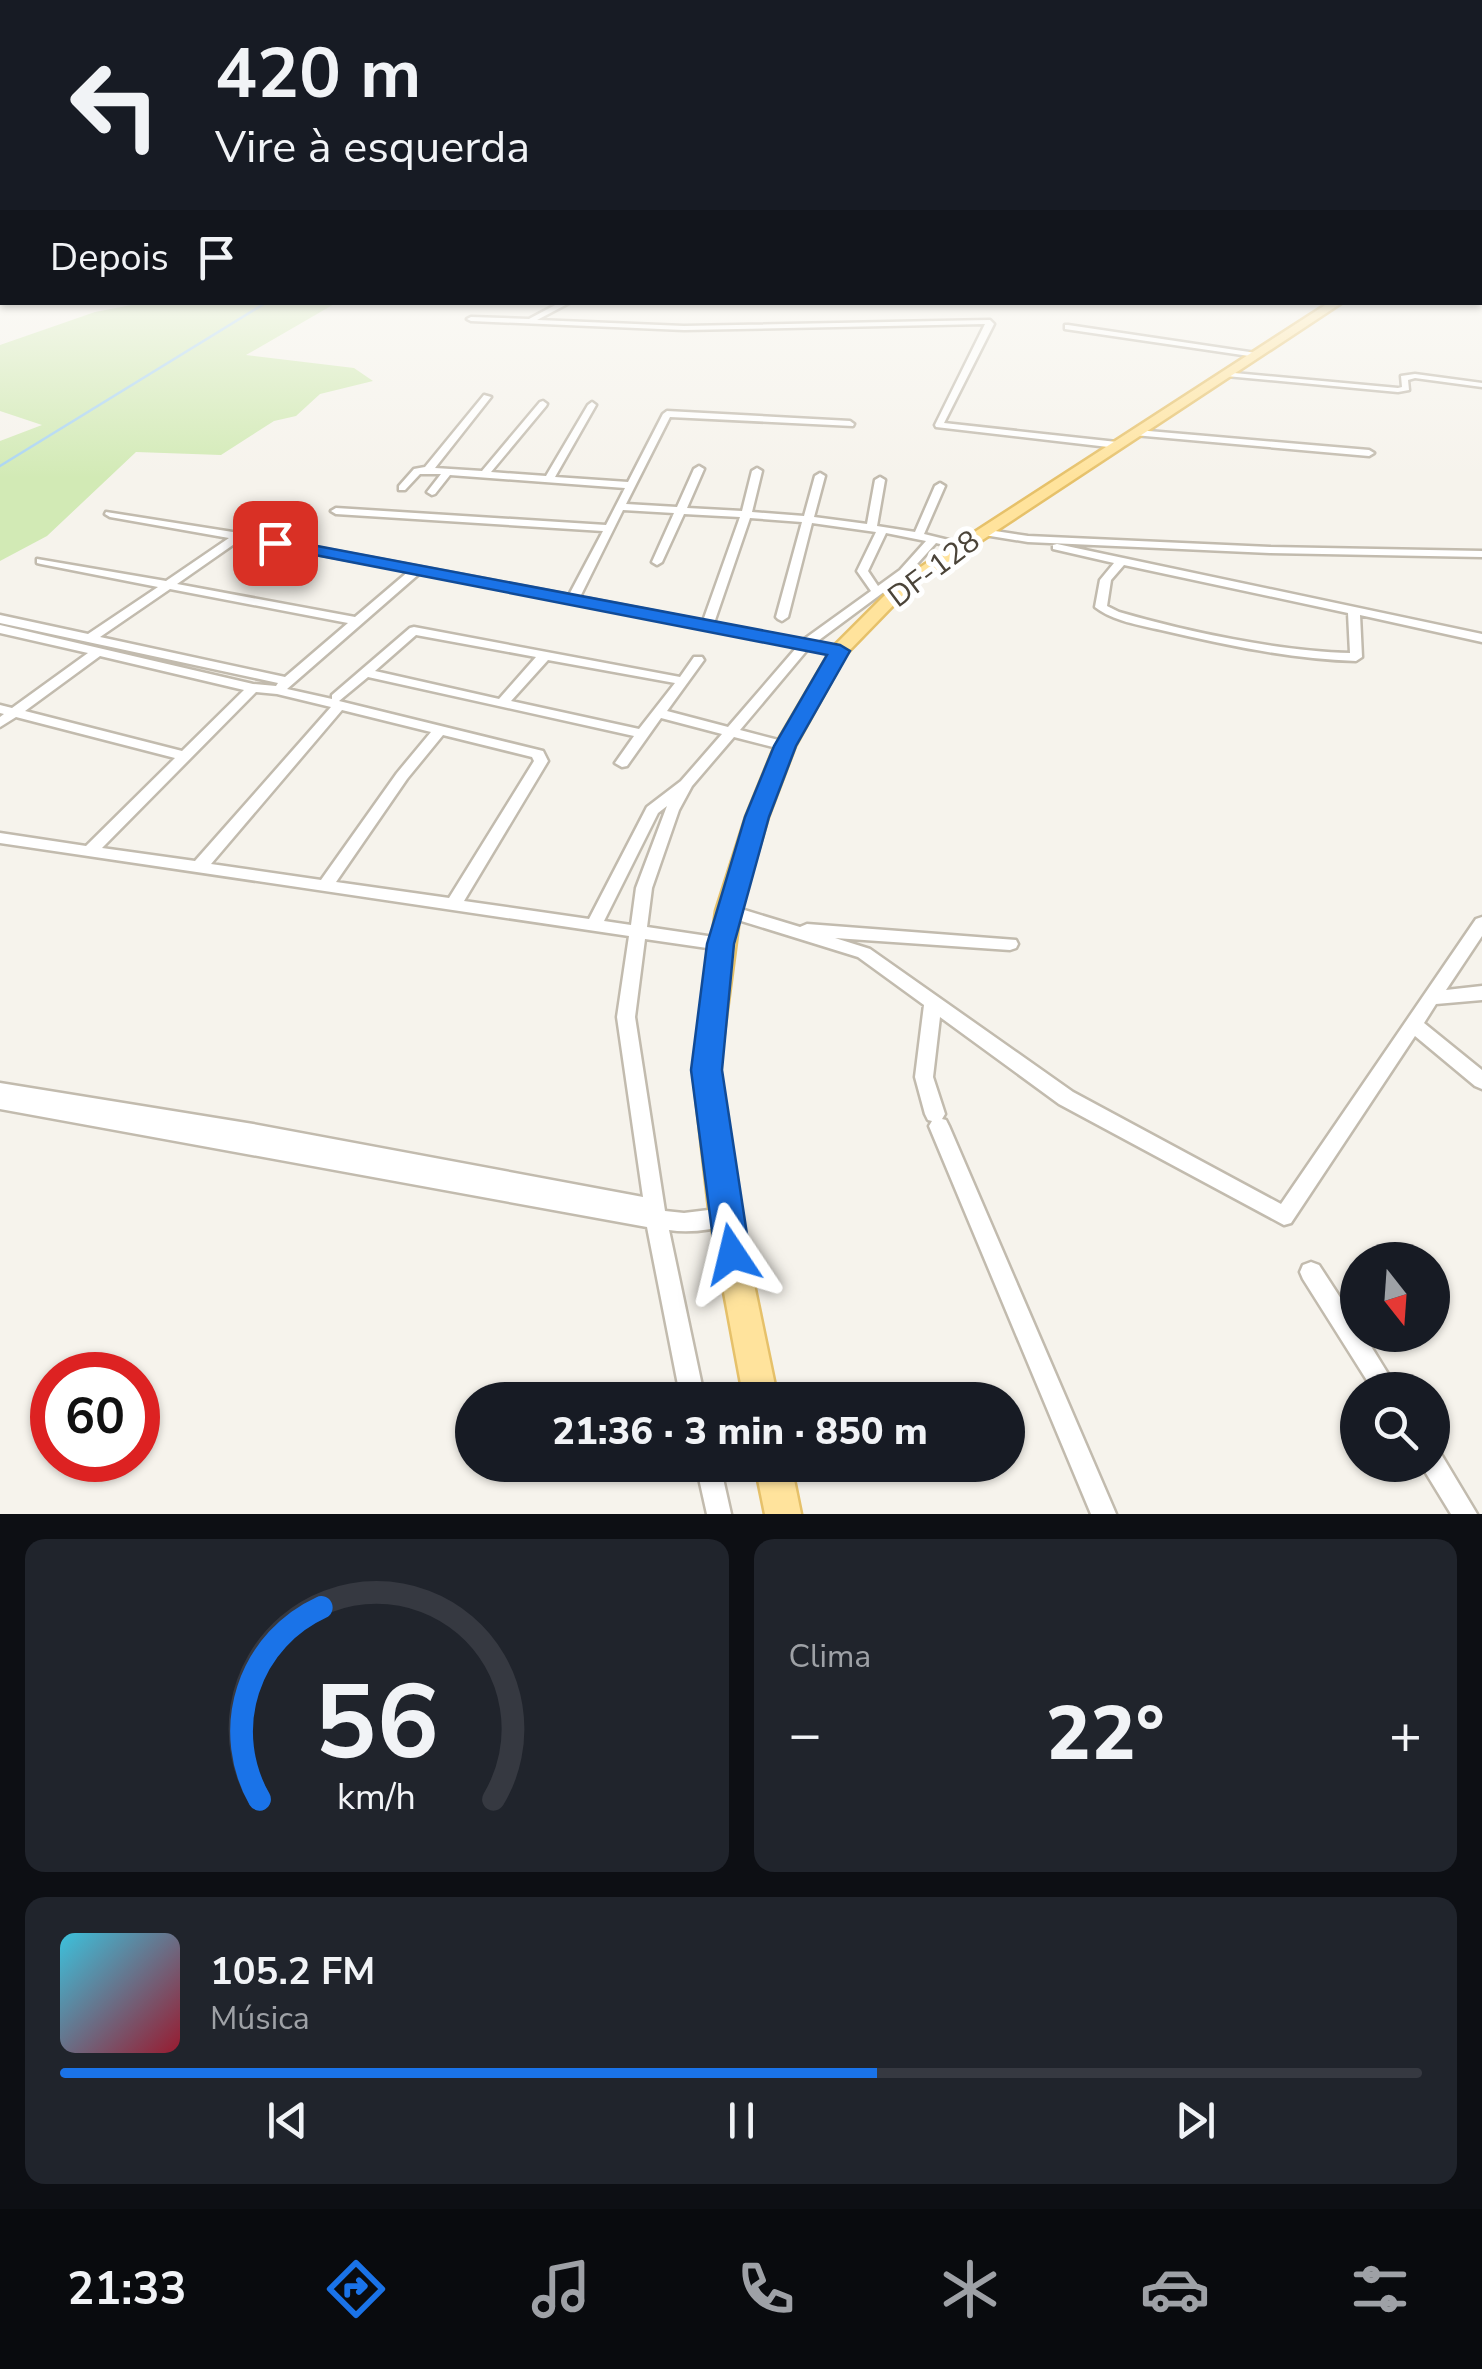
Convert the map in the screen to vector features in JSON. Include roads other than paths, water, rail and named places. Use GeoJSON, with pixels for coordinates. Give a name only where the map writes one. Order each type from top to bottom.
{"type":"FeatureCollection","features":[{"type":"Feature","properties":{"kind":"main road","name":"DF-128"},"geometry":{"type":"LineString","coordinates":[[757,1382],[725,1217],[706,1070],[728,911],[757,817],[785,746],[840,651],[905,584],[1283,337]]}},
{"type":"Feature","properties":{"kind":"main road"},"geometry":{"type":"LineString","coordinates":[[776,1482],[783,1514]]}},
{"type":"Feature","properties":{"kind":"street"},"geometry":{"type":"LineString","coordinates":[[983,337],[938,425],[1117,445]]}},
{"type":"Feature","properties":{"kind":"street"},"geometry":{"type":"LineString","coordinates":[[1131,337],[1256,354]]}},
{"type":"Feature","properties":{"kind":"street"},"geometry":{"type":"LineString","coordinates":[[1226,374],[1398,390],[1406,388],[1404,378],[1415,376],[1482,385]]}},
{"type":"Feature","properties":{"kind":"street"},"geometry":{"type":"LineString","coordinates":[[428,470],[488,398]]}},
{"type":"Feature","properties":{"kind":"street"},"geometry":{"type":"LineString","coordinates":[[485,473],[543,404]]}},
{"type":"Feature","properties":{"kind":"street"},"geometry":{"type":"LineString","coordinates":[[550,477],[592,405]]}},
{"type":"Feature","properties":{"kind":"street"},"geometry":{"type":"LineString","coordinates":[[573,599],[668,414],[850,424]]}},
{"type":"Feature","properties":{"kind":"street"},"geometry":{"type":"LineString","coordinates":[[1136,433],[1369,453]]}},
{"type":"Feature","properties":{"kind":"street"},"geometry":{"type":"LineString","coordinates":[[657,562],[699,469]]}},
{"type":"Feature","properties":{"kind":"street"},"geometry":{"type":"LineString","coordinates":[[402,488],[417,471],[428,470],[629,485]]}},
{"type":"Feature","properties":{"kind":"street"},"geometry":{"type":"LineString","coordinates":[[432,492],[448,470]]}},
{"type":"Feature","properties":{"kind":"street"},"geometry":{"type":"LineString","coordinates":[[707,625],[746,515],[756,471]]}},
{"type":"Feature","properties":{"kind":"street"},"geometry":{"type":"LineString","coordinates":[[782,617],[820,476]]}},
{"type":"Feature","properties":{"kind":"street"},"geometry":{"type":"LineString","coordinates":[[876,591],[862,570],[878,528],[880,480]]}},
{"type":"Feature","properties":{"kind":"street"},"geometry":{"type":"LineString","coordinates":[[919,535],[940,486]]}},
{"type":"Feature","properties":{"kind":"street"},"geometry":{"type":"LineString","coordinates":[[621,507],[809,519],[919,535],[961,546]]}},
{"type":"Feature","properties":{"kind":"street"},"geometry":{"type":"LineString","coordinates":[[336,512],[610,528]]}},
{"type":"Feature","properties":{"kind":"street"},"geometry":{"type":"LineString","coordinates":[[110,514],[418,568],[840,651]]}},
{"type":"Feature","properties":{"kind":"street"},"geometry":{"type":"LineString","coordinates":[[982,532],[1482,638]]}},
{"type":"Feature","properties":{"kind":"street"},"geometry":{"type":"LineString","coordinates":[[92,637],[239,536]]}},
{"type":"Feature","properties":{"kind":"street"},"geometry":{"type":"LineString","coordinates":[[594,924],[652,810],[686,784],[806,644],[904,572],[934,539]]}},
{"type":"Feature","properties":{"kind":"street"},"geometry":{"type":"LineString","coordinates":[[1028,539],[1270,550],[1482,554]]}},
{"type":"Feature","properties":{"kind":"street"},"geometry":{"type":"LineString","coordinates":[[41,560],[356,621]]}},
{"type":"Feature","properties":{"kind":"street"},"geometry":{"type":"LineString","coordinates":[[1122,560],[1106,580],[1101,607],[1112,616],[1166,628],[1356,658],[1354,611]]}},
{"type":"Feature","properties":{"kind":"street"},"geometry":{"type":"LineString","coordinates":[[0,629],[253,688],[283,686],[418,568]]}},
{"type":"Feature","properties":{"kind":"street"},"geometry":{"type":"LineString","coordinates":[[0,618],[92,637],[542,757],[454,904]]}},
{"type":"Feature","properties":{"kind":"street"},"geometry":{"type":"LineString","coordinates":[[198,867],[337,703],[414,630],[683,681]]}},
{"type":"Feature","properties":{"kind":"street"},"geometry":{"type":"LineString","coordinates":[[0,723],[6,711],[99,652]]}},
{"type":"Feature","properties":{"kind":"street"},"geometry":{"type":"LineString","coordinates":[[502,703],[546,654]]}},
{"type":"Feature","properties":{"kind":"street"},"geometry":{"type":"LineString","coordinates":[[622,763],[698,660]]}},
{"type":"Feature","properties":{"kind":"street"},"geometry":{"type":"LineString","coordinates":[[366,673],[642,734]]}},
{"type":"Feature","properties":{"kind":"street"},"geometry":{"type":"LineString","coordinates":[[90,851],[253,688]]}},
{"type":"Feature","properties":{"kind":"street"},"geometry":{"type":"LineString","coordinates":[[6,711],[185,756]]}},
{"type":"Feature","properties":{"kind":"street"},"geometry":{"type":"LineString","coordinates":[[659,712],[785,746]]}},
{"type":"Feature","properties":{"kind":"street"},"geometry":{"type":"LineString","coordinates":[[325,886],[439,730]]}},
{"type":"Feature","properties":{"kind":"street"},"geometry":{"type":"LineString","coordinates":[[686,784],[672,810],[644,888],[626,1018],[655,1213],[690,1382]]}},
{"type":"Feature","properties":{"kind":"street"},"geometry":{"type":"LineString","coordinates":[[0,838],[721,944]]}},
{"type":"Feature","properties":{"kind":"street"},"geometry":{"type":"LineString","coordinates":[[728,911],[864,953],[1066,1098],[1284,1216],[1482,923]]}},
{"type":"Feature","properties":{"kind":"street"},"geometry":{"type":"LineString","coordinates":[[782,928],[1010,944]]}},
{"type":"Feature","properties":{"kind":"street"},"geometry":{"type":"LineString","coordinates":[[1432,998],[1482,994]]}},
{"type":"Feature","properties":{"kind":"street"},"geometry":{"type":"LineString","coordinates":[[933,1003],[924,1076],[937,1120],[1104,1514]]}},
{"type":"Feature","properties":{"kind":"street"},"geometry":{"type":"LineString","coordinates":[[1414,1024],[1482,1080]]}},
{"type":"Feature","properties":{"kind":"street"},"geometry":{"type":"LineString","coordinates":[[0,1090],[252,1132],[655,1213],[684,1223],[725,1217]]}},
{"type":"Feature","properties":{"kind":"street"},"geometry":{"type":"LineString","coordinates":[[0,1101],[655,1213]]}},
{"type":"Feature","properties":{"kind":"street"},"geometry":{"type":"LineString","coordinates":[[1311,1272],[1375,1372]]}},
{"type":"Feature","properties":{"kind":"street"},"geometry":{"type":"LineString","coordinates":[[711,1482],[718,1514]]}},
{"type":"Feature","properties":{"kind":"street"},"geometry":{"type":"LineString","coordinates":[[1444,1482],[1465,1514]]}},
{"type":"Feature","properties":{"kind":"waterway"},"geometry":{"type":"LineString","coordinates":[[0,466],[211,337]]}}]}
